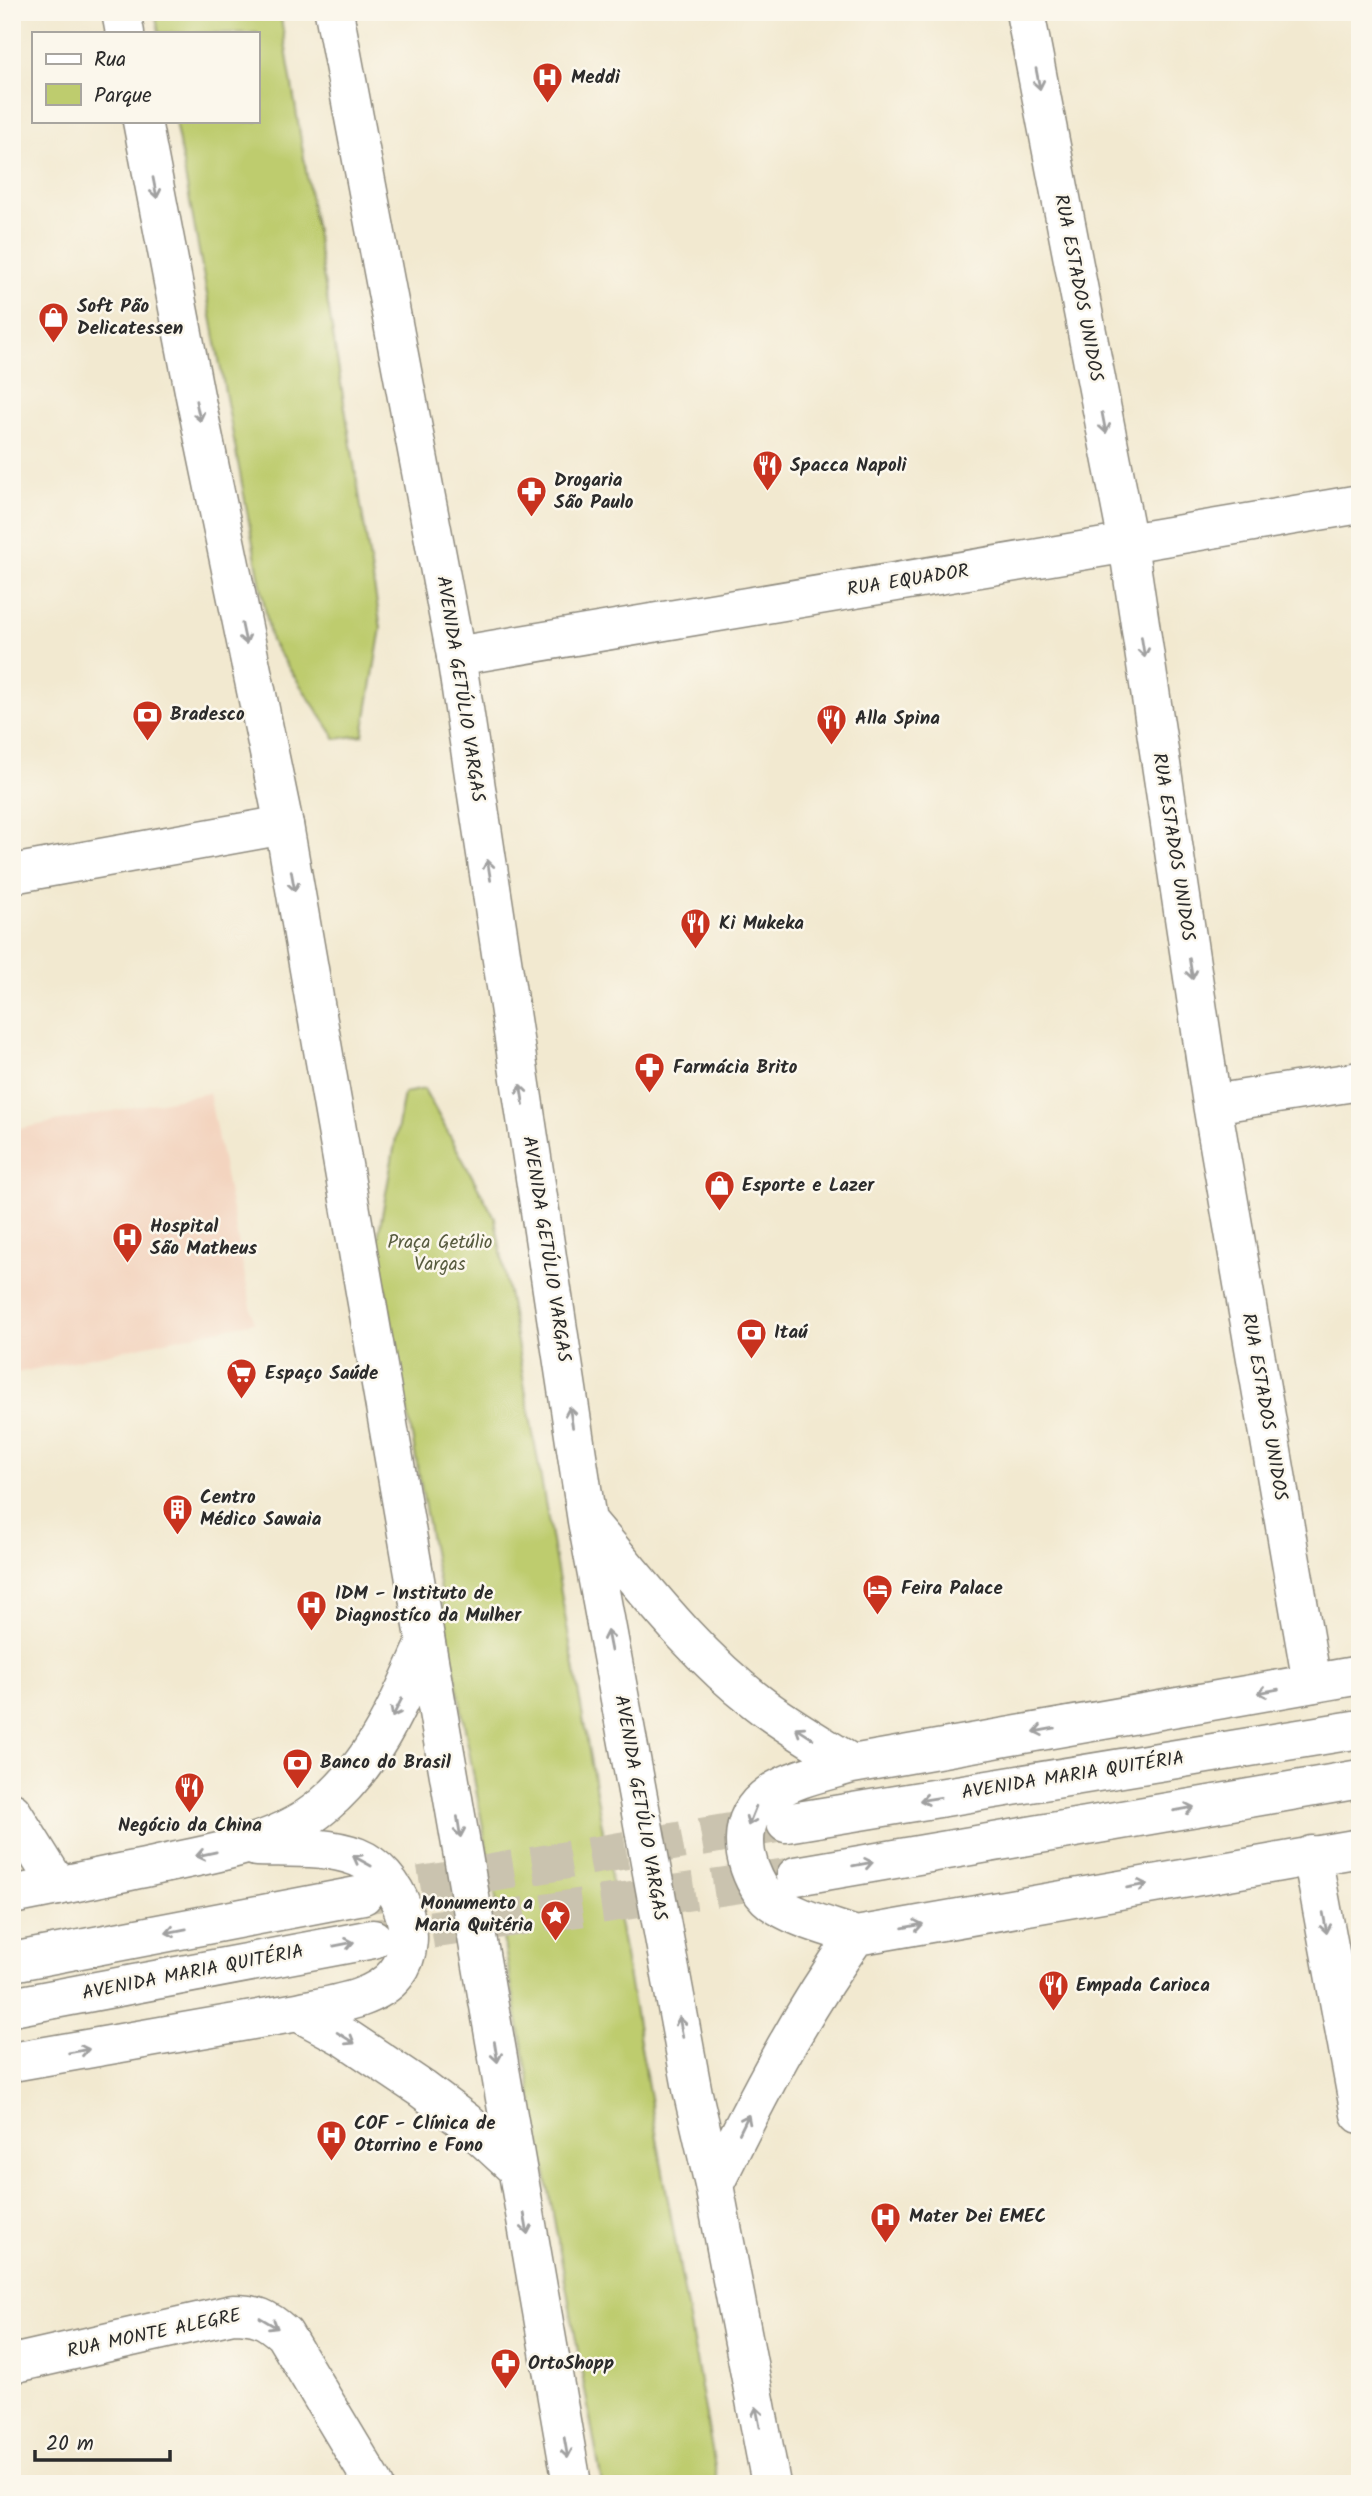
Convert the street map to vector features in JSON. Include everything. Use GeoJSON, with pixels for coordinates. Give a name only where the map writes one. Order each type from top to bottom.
{"type":"FeatureCollection","features":[{"type":"Feature","properties":{"kind":"main road"},"geometry":{"type":"LineString","coordinates":[[121,12],[125,32]]}},
{"type":"Feature","properties":{"kind":"main road","name":"AVENIDA GETÚLIO VARGAS"},"geometry":{"type":"LineString","coordinates":[[334,12],[456,656],[587,1521],[693,2094],[714,2185],[771,2484]]}},
{"type":"Feature","properties":{"kind":"main road","name":"RUA ESTADOS UNIDOS"},"geometry":{"type":"LineString","coordinates":[[1025,12],[1128,544],[1212,1104],[1312,1683]]}},
{"type":"Feature","properties":{"kind":"main road"},"geometry":{"type":"LineString","coordinates":[[142,122],[195,396],[284,825],[572,2484]]}},
{"type":"Feature","properties":{"kind":"main road","name":"RUA EQUADOR"},"geometry":{"type":"LineString","coordinates":[[456,656],[1360,505]]}},
{"type":"Feature","properties":{"kind":"main road"},"geometry":{"type":"LineString","coordinates":[[12,874],[284,825]]}},
{"type":"Feature","properties":{"kind":"main road"},"geometry":{"type":"LineString","coordinates":[[1212,1104],[1360,1081]]}},
{"type":"Feature","properties":{"kind":"main road"},"geometry":{"type":"LineString","coordinates":[[587,1521],[664,1612],[711,1662],[758,1703],[852,1764]]}},
{"type":"Feature","properties":{"kind":"main road"},"geometry":{"type":"LineString","coordinates":[[12,1895],[245,1846],[293,1826],[322,1807],[350,1780],[378,1743],[400,1702],[425,1645]]}},
{"type":"Feature","properties":{"kind":"main road"},"geometry":{"type":"LineString","coordinates":[[1360,1675],[852,1764],[801,1778],[768,1794],[754,1807],[744,1837],[747,1858],[755,1879],[769,1900],[793,1915],[856,1936],[1360,1848]]}},
{"type":"Feature","properties":{"kind":"main road","name":"AVENIDA MARIA QUITÉRIA"},"geometry":{"type":"LineString","coordinates":[[786,1823],[1360,1729]]}},
{"type":"Feature","properties":{"kind":"main road"},"geometry":{"type":"LineString","coordinates":[[796,1876],[1360,1779]]}},
{"type":"Feature","properties":{"kind":"main road"},"geometry":{"type":"LineString","coordinates":[[12,1812],[58,1886]]}},
{"type":"Feature","properties":{"kind":"main road"},"geometry":{"type":"LineString","coordinates":[[12,2063],[298,2012],[372,1992],[396,1973],[407,1949],[406,1914],[398,1896],[380,1872],[358,1857],[315,1849],[245,1846]]}},
{"type":"Feature","properties":{"kind":"main road"},"geometry":{"type":"LineString","coordinates":[[1312,1856],[1360,2114]]}},
{"type":"Feature","properties":{"kind":"main road"},"geometry":{"type":"LineString","coordinates":[[12,1962],[363,1895]]}},
{"type":"Feature","properties":{"kind":"main road"},"geometry":{"type":"LineString","coordinates":[[714,2185],[752,2106],[830,1972],[856,1936]]}},
{"type":"Feature","properties":{"kind":"main road","name":"AVENIDA MARIA QUITÉRIA"},"geometry":{"type":"LineString","coordinates":[[12,2007],[373,1938]]}},
{"type":"Feature","properties":{"kind":"main road"},"geometry":{"type":"LineString","coordinates":[[298,2012],[346,2038],[422,2089],[466,2122],[516,2168]]}},
{"type":"Feature","properties":{"kind":"main road","name":"RUA MONTE ALEGRE"},"geometry":{"type":"LineString","coordinates":[[12,2364],[233,2314],[254,2314],[284,2333],[374,2484]]}},
{"type":"Feature","properties":{"kind":"shaded area","name":"Hospital São Matheus"},"geometry":{"type":"Polygon","coordinates":[[[209,1093],[254,1322],[12,1374],[12,1130],[209,1093]]]}},
{"type":"Feature","properties":{"kind":"green space"},"geometry":{"type":"Polygon","coordinates":[[[155,12],[280,12],[381,628],[363,735],[336,739],[271,641],[175,122],[259,122],[259,32],[159,32],[155,12]]]}},
{"type":"Feature","properties":{"kind":"green space","name":"Praça Getúlio Vargas"},"geometry":{"type":"Polygon","coordinates":[[[424,1089],[495,1218],[718,2484],[602,2484],[377,1243],[404,1093],[424,1089]]]}},
{"type":"Feature","properties":{"kind":"tunnel"},"geometry":{"type":"LineString","coordinates":[[364,1895],[777,1824]]}},
{"type":"Feature","properties":{"kind":"tunnel"},"geometry":{"type":"LineString","coordinates":[[375,1938],[787,1877]]}},
{"type":"Feature","properties":{"kind":"place","name":"Meddi"},"geometry":{"type":"Point","coordinates":[548,105]}},
{"type":"Feature","properties":{"kind":"place","name":"Soft Pão Delicatessen"},"geometry":{"type":"Point","coordinates":[54,345]}},
{"type":"Feature","properties":{"kind":"place","name":"Spacca Napoli"},"geometry":{"type":"Point","coordinates":[767,493]}},
{"type":"Feature","properties":{"kind":"place","name":"Drogaria São Paulo"},"geometry":{"type":"Point","coordinates":[531,519]}},
{"type":"Feature","properties":{"kind":"place","name":"Bradesco"},"geometry":{"type":"Point","coordinates":[147,742]}},
{"type":"Feature","properties":{"kind":"place","name":"Alla Spina"},"geometry":{"type":"Point","coordinates":[832,746]}},
{"type":"Feature","properties":{"kind":"place","name":"Ki Mukeka"},"geometry":{"type":"Point","coordinates":[696,951]}},
{"type":"Feature","properties":{"kind":"place","name":"Farmácia Brito"},"geometry":{"type":"Point","coordinates":[650,1095]}},
{"type":"Feature","properties":{"kind":"place","name":"Esporte e Lazer"},"geometry":{"type":"Point","coordinates":[719,1213]}},
{"type":"Feature","properties":{"kind":"place","name":"Hospital São Matheus"},"geometry":{"type":"Point","coordinates":[127,1265]}},
{"type":"Feature","properties":{"kind":"place","name":"Itaú"},"geometry":{"type":"Point","coordinates":[751,1360]}},
{"type":"Feature","properties":{"kind":"place","name":"Espaço Saúde"},"geometry":{"type":"Point","coordinates":[242,1401]}},
{"type":"Feature","properties":{"kind":"place","name":"Centro Médico Sawaia"},"geometry":{"type":"Point","coordinates":[177,1536]}},
{"type":"Feature","properties":{"kind":"place","name":"Feira Palace"},"geometry":{"type":"Point","coordinates":[878,1616]}},
{"type":"Feature","properties":{"kind":"place","name":"IDM - Instituto de Diagnostíco da Mulher"},"geometry":{"type":"Point","coordinates":[312,1632]}},
{"type":"Feature","properties":{"kind":"place","name":"Banco do Brasil"},"geometry":{"type":"Point","coordinates":[297,1790]}},
{"type":"Feature","properties":{"kind":"place","name":"Negócio da China"},"geometry":{"type":"Point","coordinates":[190,1814]}},
{"type":"Feature","properties":{"kind":"place","name":"Monumento a Maria Quitéria"},"geometry":{"type":"Point","coordinates":[556,1942]}},
{"type":"Feature","properties":{"kind":"place","name":"Empada Carioca"},"geometry":{"type":"Point","coordinates":[1053,2013]}},
{"type":"Feature","properties":{"kind":"place","name":"COF - Clínica de Otorrino e Fono"},"geometry":{"type":"Point","coordinates":[331,2162]}},
{"type":"Feature","properties":{"kind":"place","name":"Mater Dei EMEC"},"geometry":{"type":"Point","coordinates":[886,2244]}},
{"type":"Feature","properties":{"kind":"place","name":"OrtoShopp"},"geometry":{"type":"Point","coordinates":[505,2391]}}]}
